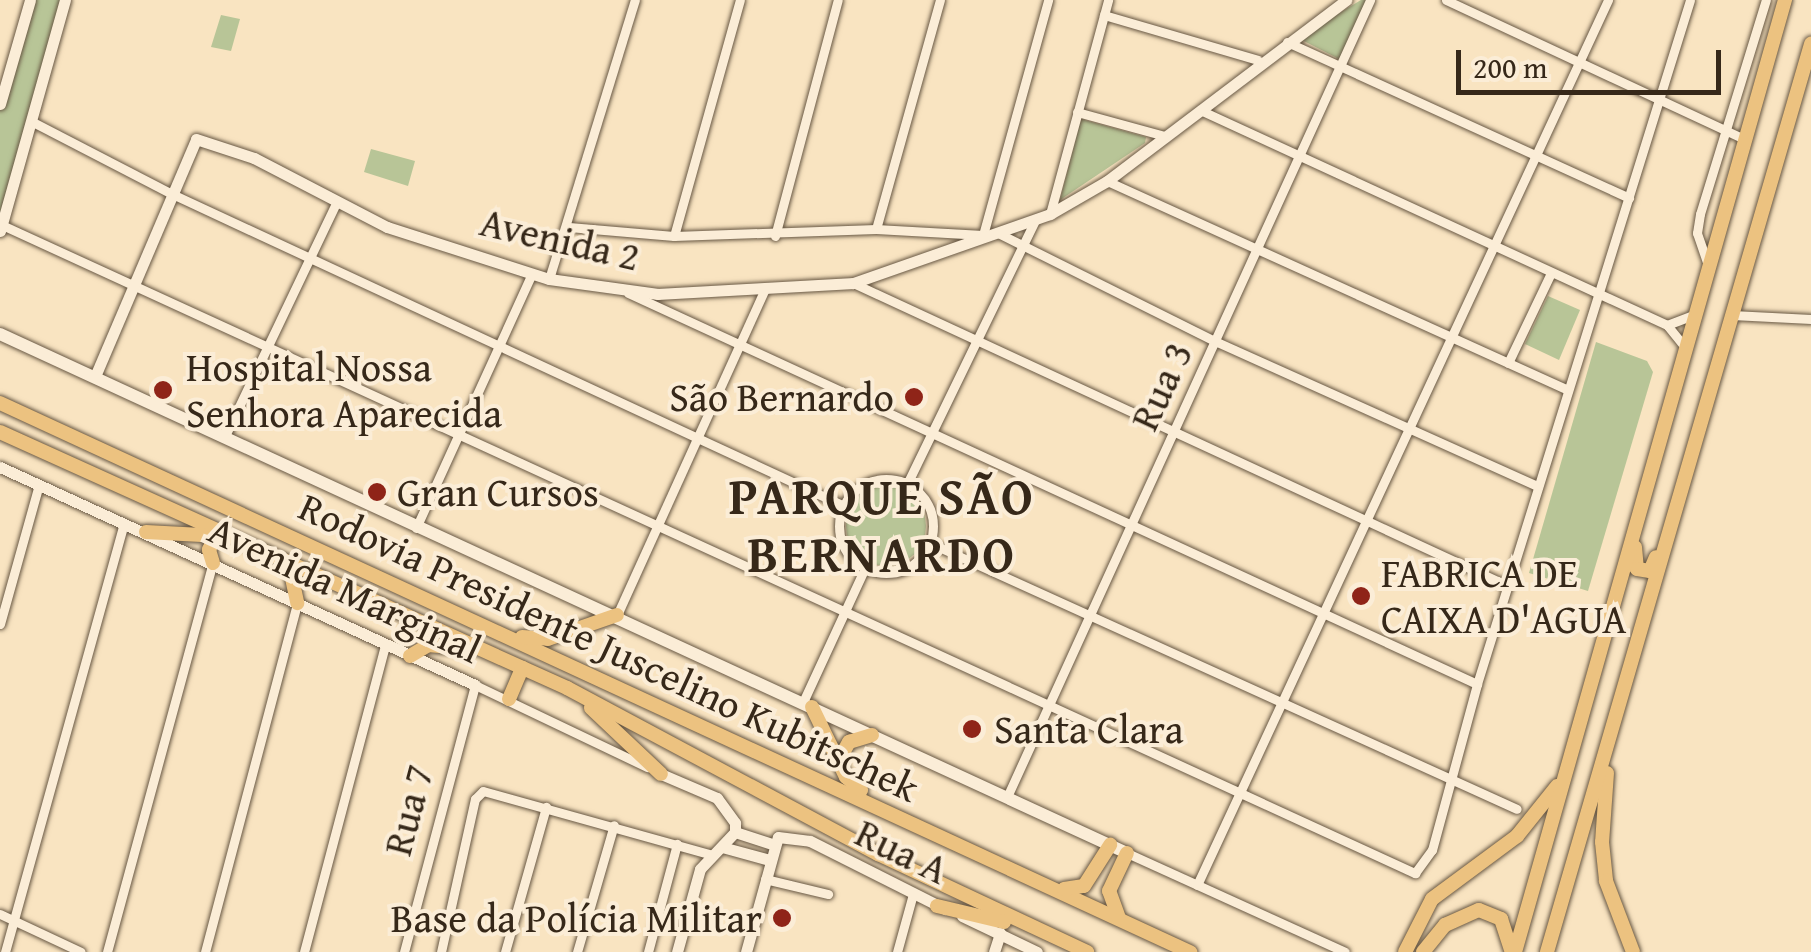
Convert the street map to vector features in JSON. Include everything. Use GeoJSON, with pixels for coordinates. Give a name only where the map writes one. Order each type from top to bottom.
{"type":"FeatureCollection","features":[{"type":"Feature","properties":{"kind":"highway"},"geometry":{"type":"LineString","coordinates":[[1514,952],[1785,0]]}},
{"type":"Feature","properties":{"kind":"highway"},"geometry":{"type":"LineString","coordinates":[[1547,952],[1811,44]]}},
{"type":"Feature","properties":{"kind":"highway","name":"Rodovia Presidente Juscelino Kubitschek"},"geometry":{"type":"LineString","coordinates":[[0,404],[499,630],[1190,952]]}},
{"type":"Feature","properties":{"kind":"highway","name":"Rodovia Presidente Juscelino Kubitschek"},"geometry":{"type":"LineString","coordinates":[[0,432],[221,536],[567,688],[878,854],[1086,952]]}},
{"type":"Feature","properties":{"kind":"highway"},"geometry":{"type":"LineString","coordinates":[[1648,478],[1633,556],[1644,572],[1653,568],[1683,482]]}},
{"type":"Feature","properties":{"kind":"highway"},"geometry":{"type":"LineString","coordinates":[[146,532],[221,536]]}},
{"type":"Feature","properties":{"kind":"highway"},"geometry":{"type":"LineString","coordinates":[[213,564],[208,550],[221,536]]}},
{"type":"Feature","properties":{"kind":"highway"},"geometry":{"type":"LineString","coordinates":[[289,564],[297,603]]}},
{"type":"Feature","properties":{"kind":"highway"},"geometry":{"type":"LineString","coordinates":[[499,630],[548,639],[617,614]]}},
{"type":"Feature","properties":{"kind":"highway"},"geometry":{"type":"LineString","coordinates":[[410,656],[428,645],[485,651]]}},
{"type":"Feature","properties":{"kind":"highway"},"geometry":{"type":"LineString","coordinates":[[509,699],[522,668]]}},
{"type":"Feature","properties":{"kind":"highway"},"geometry":{"type":"LineString","coordinates":[[567,688],[661,774]]}},
{"type":"Feature","properties":{"kind":"highway"},"geometry":{"type":"LineString","coordinates":[[807,704],[850,782],[881,807]]}},
{"type":"Feature","properties":{"kind":"highway"},"geometry":{"type":"LineString","coordinates":[[839,760],[849,742],[872,735]]}},
{"type":"Feature","properties":{"kind":"highway"},"geometry":{"type":"LineString","coordinates":[[1612,735],[1602,842],[1612,906],[1633,952]]}},
{"type":"Feature","properties":{"kind":"highway"},"geometry":{"type":"LineString","coordinates":[[1405,952],[1432,899],[1517,836],[1566,773]]}},
{"type":"Feature","properties":{"kind":"highway"},"geometry":{"type":"LineString","coordinates":[[1057,888],[1084,886],[1110,845]]}},
{"type":"Feature","properties":{"kind":"highway"},"geometry":{"type":"LineString","coordinates":[[1120,918],[1109,890],[1127,853]]}},
{"type":"Feature","properties":{"kind":"highway"},"geometry":{"type":"LineString","coordinates":[[937,906],[1050,936]]}},
{"type":"Feature","properties":{"kind":"highway"},"geometry":{"type":"LineString","coordinates":[[1424,952],[1445,925],[1478,910],[1501,920],[1514,952]]}},
{"type":"Feature","properties":{"kind":"main road"},"geometry":{"type":"LineString","coordinates":[[0,334],[96,374],[416,528],[617,614],[1127,853]]}},
{"type":"Feature","properties":{"kind":"street"},"geometry":{"type":"LineString","coordinates":[[0,104],[30,0]]}},
{"type":"Feature","properties":{"kind":"street"},"geometry":{"type":"LineString","coordinates":[[66,0],[32,121],[4,199],[1,228],[1415,873],[1429,858],[1477,684],[1689,0]]}},
{"type":"Feature","properties":{"kind":"street"},"geometry":{"type":"LineString","coordinates":[[549,278],[569,227],[635,0]]}},
{"type":"Feature","properties":{"kind":"street"},"geometry":{"type":"LineString","coordinates":[[674,236],[740,0]]}},
{"type":"Feature","properties":{"kind":"street"},"geometry":{"type":"LineString","coordinates":[[776,236],[838,0]]}},
{"type":"Feature","properties":{"kind":"street"},"geometry":{"type":"LineString","coordinates":[[876,229],[940,0]]}},
{"type":"Feature","properties":{"kind":"street"},"geometry":{"type":"LineString","coordinates":[[984,235],[1048,0]]}},
{"type":"Feature","properties":{"kind":"street"},"geometry":{"type":"LineString","coordinates":[[1050,214],[1108,0]]}},
{"type":"Feature","properties":{"kind":"street","name":"Avenida 2"},"geometry":{"type":"LineString","coordinates":[[569,227],[674,236],[776,236],[876,229],[1000,234],[1034,222],[1106,181],[1258,60],[1346,0]]}},
{"type":"Feature","properties":{"kind":"street","name":"Rua 3"},"geometry":{"type":"LineString","coordinates":[[1007,797],[1370,0]]}},
{"type":"Feature","properties":{"kind":"street"},"geometry":{"type":"LineString","coordinates":[[1446,0],[1658,103],[1744,138]]}},
{"type":"Feature","properties":{"kind":"street"},"geometry":{"type":"LineString","coordinates":[[1197,885],[1608,0]]}},
{"type":"Feature","properties":{"kind":"street"},"geometry":{"type":"LineString","coordinates":[[1708,265],[1698,224],[1766,0]]}},
{"type":"Feature","properties":{"kind":"street"},"geometry":{"type":"LineString","coordinates":[[1104,15],[1258,60]]}},
{"type":"Feature","properties":{"kind":"street"},"geometry":{"type":"LineString","coordinates":[[1285,40],[1628,198]]}},
{"type":"Feature","properties":{"kind":"street"},"geometry":{"type":"LineString","coordinates":[[1200,110],[1668,325],[1684,346]]}},
{"type":"Feature","properties":{"kind":"street"},"geometry":{"type":"LineString","coordinates":[[1077,112],[1166,136]]}},
{"type":"Feature","properties":{"kind":"street"},"geometry":{"type":"LineString","coordinates":[[32,121],[170,194],[698,435],[844,506]]}},
{"type":"Feature","properties":{"kind":"street","name":"Avenida 2"},"geometry":{"type":"LineString","coordinates":[[170,194],[196,139],[254,158],[387,227],[549,278],[628,293],[854,283],[984,235]]}},
{"type":"Feature","properties":{"kind":"street"},"geometry":{"type":"LineString","coordinates":[[1106,181],[1568,390]]}},
{"type":"Feature","properties":{"kind":"street"},"geometry":{"type":"LineString","coordinates":[[96,374],[170,194]]}},
{"type":"Feature","properties":{"kind":"street"},"geometry":{"type":"LineString","coordinates":[[224,438],[337,201]]}},
{"type":"Feature","properties":{"kind":"street"},"geometry":{"type":"LineString","coordinates":[[906,484],[1034,222]]}},
{"type":"Feature","properties":{"kind":"street"},"geometry":{"type":"LineString","coordinates":[[1000,234],[1021,249],[1217,342],[1538,486]]}},
{"type":"Feature","properties":{"kind":"street"},"geometry":{"type":"LineString","coordinates":[[416,528],[532,273]]}},
{"type":"Feature","properties":{"kind":"street"},"geometry":{"type":"LineString","coordinates":[[1508,364],[1550,273]]}},
{"type":"Feature","properties":{"kind":"street"},"geometry":{"type":"LineString","coordinates":[[854,283],[976,343],[1508,586]]}},
{"type":"Feature","properties":{"kind":"street"},"geometry":{"type":"LineString","coordinates":[[617,614],[766,289]]}},
{"type":"Feature","properties":{"kind":"street"},"geometry":{"type":"LineString","coordinates":[[628,293],[1477,684]]}},
{"type":"Feature","properties":{"kind":"street"},"geometry":{"type":"LineString","coordinates":[[1732,315],[1811,319]]}},
{"type":"Feature","properties":{"kind":"street"},"geometry":{"type":"LineString","coordinates":[[1668,325],[1693,316]]}},
{"type":"Feature","properties":{"kind":"street","name":"Avenida Marginal"},"geometry":{"type":"LineString","coordinates":[[0,467],[384,646],[509,699],[661,774]]}},
{"type":"Feature","properties":{"kind":"street"},"geometry":{"type":"LineString","coordinates":[[0,624],[39,484]]}},
{"type":"Feature","properties":{"kind":"street"},"geometry":{"type":"LineString","coordinates":[[906,484],[932,515],[930,543],[922,556],[896,572],[865,568],[845,548],[844,506],[863,485],[906,484]]}},
{"type":"Feature","properties":{"kind":"street"},"geometry":{"type":"LineString","coordinates":[[4,952],[124,523]]}},
{"type":"Feature","properties":{"kind":"street"},"geometry":{"type":"LineString","coordinates":[[930,543],[1450,782],[1517,809]]}},
{"type":"Feature","properties":{"kind":"street"},"geometry":{"type":"LineString","coordinates":[[107,952],[213,564]]}},
{"type":"Feature","properties":{"kind":"street"},"geometry":{"type":"LineString","coordinates":[[807,704],[865,568]]}},
{"type":"Feature","properties":{"kind":"street"},"geometry":{"type":"LineString","coordinates":[[205,952],[297,603]]}},
{"type":"Feature","properties":{"kind":"street"},"geometry":{"type":"LineString","coordinates":[[304,952],[384,646]]}},
{"type":"Feature","properties":{"kind":"street","name":"Rua 7"},"geometry":{"type":"LineString","coordinates":[[404,952],[474,685]]}},
{"type":"Feature","properties":{"kind":"street"},"geometry":{"type":"LineString","coordinates":[[440,948],[479,792],[614,825],[708,854],[722,847],[735,832],[723,803],[661,774]]}},
{"type":"Feature","properties":{"kind":"street"},"geometry":{"type":"LineString","coordinates":[[505,952],[546,807]]}},
{"type":"Feature","properties":{"kind":"street"},"geometry":{"type":"LineString","coordinates":[[577,952],[614,825]]}},
{"type":"Feature","properties":{"kind":"street","name":"Rua A"},"geometry":{"type":"LineString","coordinates":[[735,832],[770,844],[778,836],[800,837],[1000,933],[1011,946],[1037,952]]}},
{"type":"Feature","properties":{"kind":"street"},"geometry":{"type":"LineString","coordinates":[[648,952],[677,844]]}},
{"type":"Feature","properties":{"kind":"street"},"geometry":{"type":"LineString","coordinates":[[746,952],[770,844]]}},
{"type":"Feature","properties":{"kind":"street"},"geometry":{"type":"LineString","coordinates":[[722,847],[766,859]]}},
{"type":"Feature","properties":{"kind":"street"},"geometry":{"type":"LineString","coordinates":[[1127,853],[1345,952]]}},
{"type":"Feature","properties":{"kind":"street"},"geometry":{"type":"LineString","coordinates":[[678,952],[708,854]]}},
{"type":"Feature","properties":{"kind":"street"},"geometry":{"type":"LineString","coordinates":[[765,879],[828,894]]}},
{"type":"Feature","properties":{"kind":"street"},"geometry":{"type":"LineString","coordinates":[[896,952],[913,894]]}},
{"type":"Feature","properties":{"kind":"street"},"geometry":{"type":"LineString","coordinates":[[0,914],[81,952]]}},
{"type":"Feature","properties":{"kind":"street"},"geometry":{"type":"LineString","coordinates":[[994,952],[1000,933]]}},
{"type":"Feature","properties":{"kind":"green space"},"geometry":{"type":"Polygon","coordinates":[[[27,0],[63,0],[0,223],[0,97],[27,0]]]}},
{"type":"Feature","properties":{"kind":"green space"},"geometry":{"type":"Polygon","coordinates":[[[1361,0],[1370,0],[1341,60],[1298,38],[1361,0]]]}},
{"type":"Feature","properties":{"kind":"green space"},"geometry":{"type":"Polygon","coordinates":[[[221,15],[240,19],[231,51],[211,47],[221,15]]]}},
{"type":"Feature","properties":{"kind":"green space"},"geometry":{"type":"Polygon","coordinates":[[[1081,119],[1146,137],[1145,143],[1060,200],[1081,119]]]}},
{"type":"Feature","properties":{"kind":"green space"},"geometry":{"type":"Polygon","coordinates":[[[371,149],[415,161],[408,186],[364,172],[371,149]]]}},
{"type":"Feature","properties":{"kind":"green space"},"geometry":{"type":"Polygon","coordinates":[[[1548,296],[1580,310],[1559,360],[1525,344],[1548,296]]]}},
{"type":"Feature","properties":{"kind":"green space"},"geometry":{"type":"Polygon","coordinates":[[[1596,342],[1647,361],[1653,372],[1588,591],[1529,573],[1596,342]]]}},
{"type":"Feature","properties":{"kind":"green space"},"geometry":{"type":"Polygon","coordinates":[[[886,486],[901,489],[914,498],[923,511],[923,541],[914,554],[901,563],[886,566],[871,563],[858,554],[849,541],[846,526],[849,511],[858,498],[871,489],[886,486]]]}},
{"type":"Feature","properties":{"kind":"place","name":"Hospital Nossa Senhora Aparecida"},"geometry":{"type":"Point","coordinates":[163,390]}},
{"type":"Feature","properties":{"kind":"place","name":"São Bernardo"},"geometry":{"type":"Point","coordinates":[914,397]}},
{"type":"Feature","properties":{"kind":"place","name":"Gran Cursos"},"geometry":{"type":"Point","coordinates":[377,492]}},
{"type":"Feature","properties":{"kind":"place","name":"FABRICA DE CAIXA D'AGUA"},"geometry":{"type":"Point","coordinates":[1361,596]}},
{"type":"Feature","properties":{"kind":"place","name":"Santa Clara"},"geometry":{"type":"Point","coordinates":[972,729]}},
{"type":"Feature","properties":{"kind":"place","name":"Base da Polícia Militar"},"geometry":{"type":"Point","coordinates":[782,918]}},
{"type":"Feature","properties":{"kind":"district","name":"PARQUE SÃO BERNARDO"},"geometry":{"type":"Point","coordinates":[882,524]}}]}
